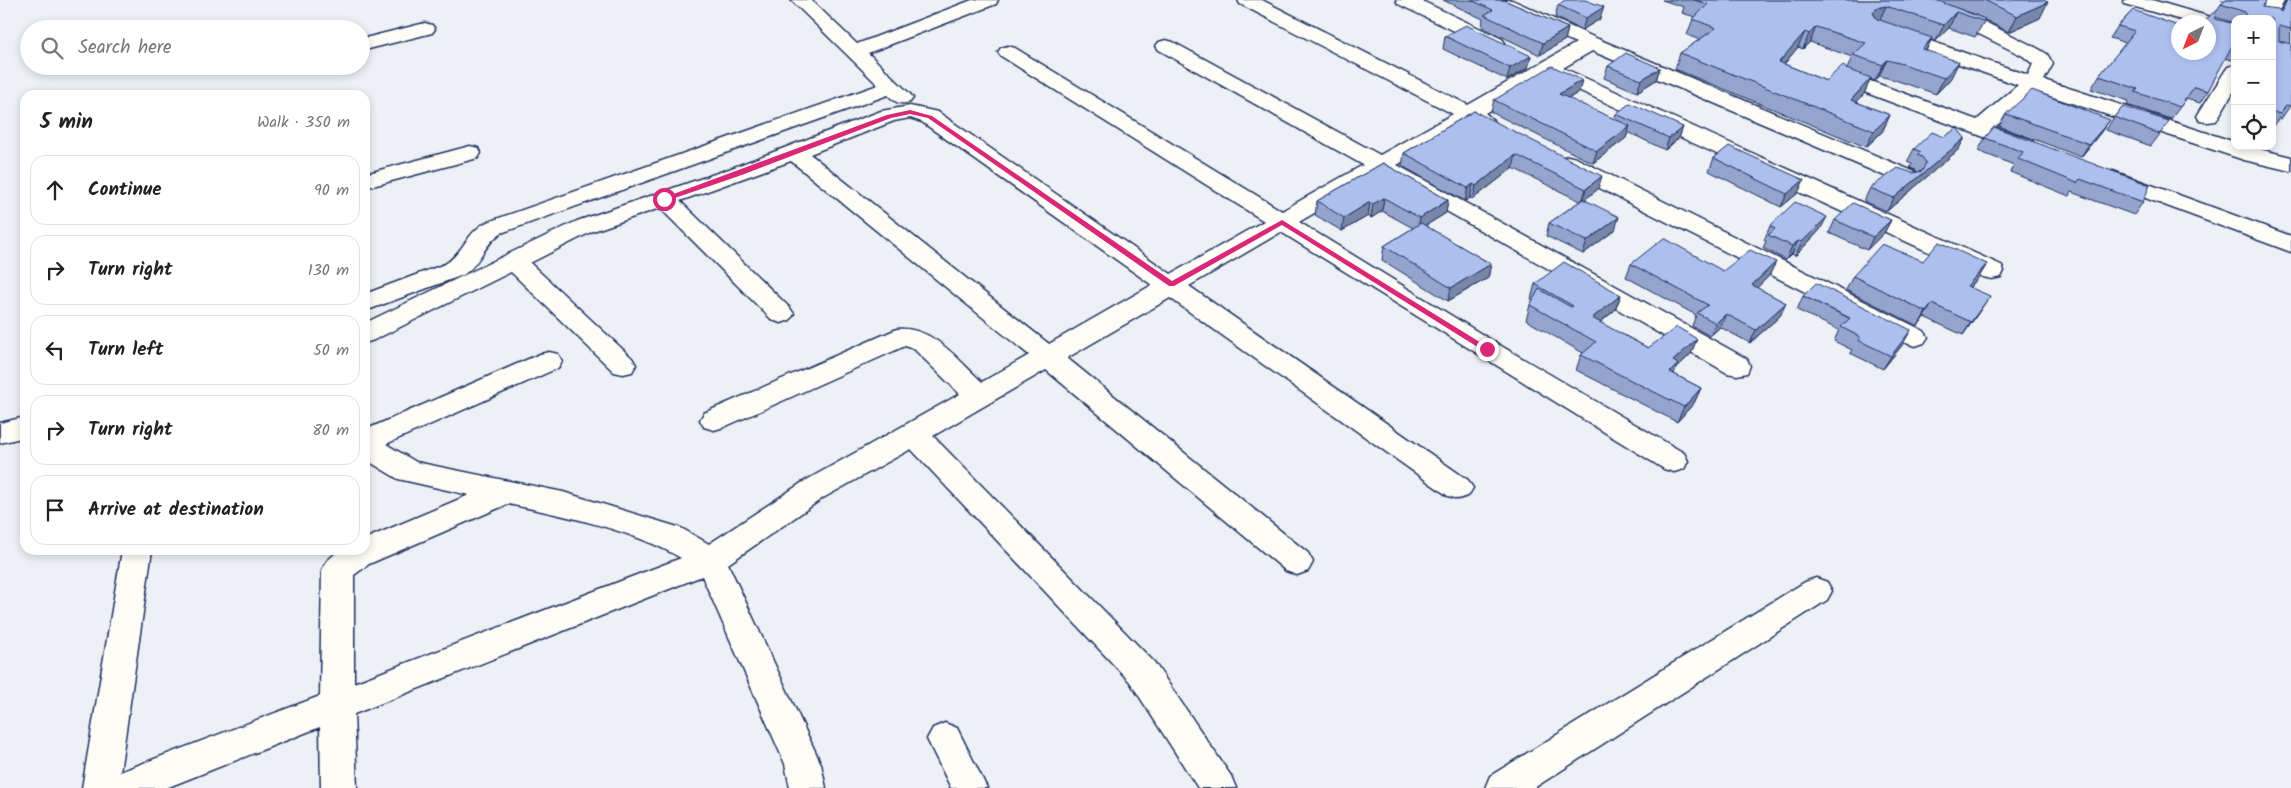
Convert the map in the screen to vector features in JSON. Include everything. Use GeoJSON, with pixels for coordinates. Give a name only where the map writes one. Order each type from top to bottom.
{"type":"FeatureCollection","features":[{"type":"Feature","properties":{"kind":"street"},"geometry":{"type":"LineString","coordinates":[[800,0],[856,51],[918,113]]}},
{"type":"Feature","properties":{"kind":"street"},"geometry":{"type":"LineString","coordinates":[[856,51],[989,0]]}},
{"type":"Feature","properties":{"kind":"street"},"geometry":{"type":"LineString","coordinates":[[1246,0],[1497,128]]}},
{"type":"Feature","properties":{"kind":"street"},"geometry":{"type":"LineString","coordinates":[[1405,0],[1992,271]]}},
{"type":"Feature","properties":{"kind":"street"},"geometry":{"type":"LineString","coordinates":[[1496,0],[1591,43],[1907,177]]}},
{"type":"Feature","properties":{"kind":"street"},"geometry":{"type":"LineString","coordinates":[[1913,0],[1966,20],[2040,58],[2043,64],[2042,71],[2032,83],[1980,129]]}},
{"type":"Feature","properties":{"kind":"street"},"geometry":{"type":"LineString","coordinates":[[2132,0],[2183,15]]}},
{"type":"Feature","properties":{"kind":"street"},"geometry":{"type":"LineString","coordinates":[[2267,15],[2276,0]]}},
{"type":"Feature","properties":{"kind":"street"},"geometry":{"type":"LineString","coordinates":[[370,43],[425,29]]}},
{"type":"Feature","properties":{"kind":"street"},"geometry":{"type":"LineString","coordinates":[[1878,29],[2032,83],[2252,154],[2291,164]]}},
{"type":"Feature","properties":{"kind":"street"},"geometry":{"type":"LineString","coordinates":[[123,788],[710,560],[812,490],[914,434],[1471,114],[1532,60],[1591,43]]}},
{"type":"Feature","properties":{"kind":"street"},"geometry":{"type":"LineString","coordinates":[[1166,46],[1570,270],[1737,366]]}},
{"type":"Feature","properties":{"kind":"street"},"geometry":{"type":"LineString","coordinates":[[1008,52],[1487,349],[1674,461]]}},
{"type":"Feature","properties":{"kind":"street"},"geometry":{"type":"LineString","coordinates":[[2208,116],[2231,78]]}},
{"type":"Feature","properties":{"kind":"street"},"geometry":{"type":"LineString","coordinates":[[1847,79],[2044,152]]}},
{"type":"Feature","properties":{"kind":"street"},"geometry":{"type":"LineString","coordinates":[[370,302],[443,275],[454,269],[464,262],[482,233],[493,228],[892,87]]}},
{"type":"Feature","properties":{"kind":"street"},"geometry":{"type":"LineString","coordinates":[[370,332],[585,226],[737,174],[899,113],[918,113],[938,122],[1458,488]]}},
{"type":"Feature","properties":{"kind":"street"},"geometry":{"type":"LineString","coordinates":[[794,152],[1047,356],[1297,562]]}},
{"type":"Feature","properties":{"kind":"street"},"geometry":{"type":"LineString","coordinates":[[370,179],[470,153]]}},
{"type":"Feature","properties":{"kind":"street"},"geometry":{"type":"LineString","coordinates":[[1551,154],[1915,337]]}},
{"type":"Feature","properties":{"kind":"street"},"geometry":{"type":"LineString","coordinates":[[2090,169],[2291,244]]}},
{"type":"Feature","properties":{"kind":"street"},"geometry":{"type":"LineString","coordinates":[[664,199],[781,314]]}},
{"type":"Feature","properties":{"kind":"street"},"geometry":{"type":"LineString","coordinates":[[513,260],[623,365]]}},
{"type":"Feature","properties":{"kind":"street"},"geometry":{"type":"LineString","coordinates":[[714,420],[897,338],[907,337],[922,343],[978,396]]}},
{"type":"Feature","properties":{"kind":"street"},"geometry":{"type":"LineString","coordinates":[[370,441],[549,361]]}},
{"type":"Feature","properties":{"kind":"street"},"geometry":{"type":"LineString","coordinates":[[0,433],[20,428]]}},
{"type":"Feature","properties":{"kind":"street"},"geometry":{"type":"LineString","coordinates":[[914,434],[1142,672],[1218,788]]}},
{"type":"Feature","properties":{"kind":"street"},"geometry":{"type":"LineString","coordinates":[[370,446],[408,470],[504,493],[562,504],[670,537],[710,560],[804,764],[808,788]]}},
{"type":"Feature","properties":{"kind":"street"},"geometry":{"type":"LineString","coordinates":[[370,550],[504,493]]}},
{"type":"Feature","properties":{"kind":"street"},"geometry":{"type":"LineString","coordinates":[[100,788],[136,555]]}},
{"type":"Feature","properties":{"kind":"street"},"geometry":{"type":"LineString","coordinates":[[340,788],[337,758],[338,570],[358,555]]}},
{"type":"Feature","properties":{"kind":"street"},"geometry":{"type":"LineString","coordinates":[[1504,788],[1816,591]]}},
{"type":"Feature","properties":{"kind":"street"},"geometry":{"type":"LineString","coordinates":[[945,739],[969,788]]}},
{"type":"Feature","properties":{"kind":"building"},"geometry":{"type":"Polygon","coordinates":[[[1471,0],[1504,0],[1568,28],[1543,43],[1484,15],[1493,10],[1471,0]]]}},
{"type":"Feature","properties":{"kind":"building"},"geometry":{"type":"Polygon","coordinates":[[[1565,0],[1585,0],[1604,7],[1586,18],[1558,5],[1565,0]]]}},
{"type":"Feature","properties":{"kind":"building"},"geometry":{"type":"Polygon","coordinates":[[[1694,0],[1936,0],[1985,19],[1983,21],[1956,12],[1944,25],[1886,6],[1876,8],[1873,13],[1877,19],[1932,38],[1922,49],[1959,62],[1944,78],[1903,64],[1887,60],[1883,65],[1853,55],[1866,43],[1816,27],[1809,34],[1805,32],[1779,62],[1826,81],[1843,65],[1846,69],[1871,78],[1851,100],[1890,115],[1874,131],[1680,53],[1716,28],[1693,19],[1708,4],[1694,0]]]}},
{"type":"Feature","properties":{"kind":"building"},"geometry":{"type":"Polygon","coordinates":[[[1984,0],[2043,0],[2048,2],[2017,16],[1984,0]]]}},
{"type":"Feature","properties":{"kind":"building"},"geometry":{"type":"Polygon","coordinates":[[[2226,0],[2267,0],[2262,7],[2278,9],[2281,12],[2288,0],[2291,0],[2291,29],[2279,26],[2279,41],[2291,44],[2291,105],[2286,105],[2281,114],[2276,113],[2276,15],[2245,15],[2245,12],[2221,4],[2226,0]]]}},
{"type":"Feature","properties":{"kind":"building"},"geometry":{"type":"Polygon","coordinates":[[[2133,10],[2171,24],[2171,60],[2216,60],[2216,19],[2231,23],[2231,48],[2208,91],[2194,87],[2180,107],[2135,92],[2138,89],[2099,76],[2135,31],[2118,26],[2133,10]]]}},
{"type":"Feature","properties":{"kind":"building"},"geometry":{"type":"Polygon","coordinates":[[[1466,25],[1531,56],[1510,68],[1445,36],[1466,25]]]}},
{"type":"Feature","properties":{"kind":"building"},"geometry":{"type":"Polygon","coordinates":[[[1626,53],[1660,68],[1641,80],[1608,66],[1626,53]]]}},
{"type":"Feature","properties":{"kind":"building"},"geometry":{"type":"Polygon","coordinates":[[[1552,66],[1582,80],[1559,94],[1630,126],[1597,151],[1494,100],[1552,66]]]}},
{"type":"Feature","properties":{"kind":"building"},"geometry":{"type":"Polygon","coordinates":[[[2032,90],[2110,120],[2089,144],[2006,114],[2032,90]]]}},
{"type":"Feature","properties":{"kind":"building"},"geometry":{"type":"Polygon","coordinates":[[[1630,103],[1683,127],[1669,138],[1616,114],[1630,103]]]}},
{"type":"Feature","properties":{"kind":"building"},"geometry":{"type":"Polygon","coordinates":[[[2123,107],[2169,121],[2160,134],[2114,117],[2123,107]]]}},
{"type":"Feature","properties":{"kind":"building"},"geometry":{"type":"Polygon","coordinates":[[[1474,111],[1602,176],[1586,189],[1516,155],[1476,186],[1473,184],[1468,188],[1404,153],[1474,111]]]}},
{"type":"Feature","properties":{"kind":"building"},"geometry":{"type":"Polygon","coordinates":[[[1994,127],[2150,185],[2143,202],[2080,179],[2077,183],[2018,159],[2023,152],[1985,138],[1994,127]]]}},
{"type":"Feature","properties":{"kind":"building"},"geometry":{"type":"Polygon","coordinates":[[[1957,128],[1965,138],[1894,198],[1870,188],[1898,168],[1913,173],[1922,171],[1926,163],[1922,157],[1917,155],[1921,152],[1914,149],[1932,132],[1944,137],[1957,128]]]}},
{"type":"Feature","properties":{"kind":"building"},"geometry":{"type":"Polygon","coordinates":[[[1729,146],[1804,180],[1787,194],[1714,158],[1729,146]]]}},
{"type":"Feature","properties":{"kind":"building"},"geometry":{"type":"Polygon","coordinates":[[[1383,163],[1448,200],[1420,218],[1384,198],[1373,204],[1370,202],[1344,218],[1317,201],[1383,163]]]}},
{"type":"Feature","properties":{"kind":"building"},"geometry":{"type":"Polygon","coordinates":[[[1583,199],[1619,217],[1587,241],[1549,223],[1583,199]]]}},
{"type":"Feature","properties":{"kind":"building"},"geometry":{"type":"Polygon","coordinates":[[[1795,202],[1827,217],[1802,242],[1798,241],[1792,246],[1768,235],[1775,229],[1770,226],[1795,202]]]}},
{"type":"Feature","properties":{"kind":"building"},"geometry":{"type":"Polygon","coordinates":[[[1853,203],[1891,220],[1873,237],[1835,220],[1853,203]]]}},
{"type":"Feature","properties":{"kind":"building"},"geometry":{"type":"Polygon","coordinates":[[[1421,223],[1491,264],[1451,288],[1384,246],[1421,223]]]}},
{"type":"Feature","properties":{"kind":"building"},"geometry":{"type":"Polygon","coordinates":[[[1664,238],[1723,271],[1750,250],[1776,262],[1752,285],[1786,303],[1756,330],[1726,314],[1716,323],[1697,313],[1708,305],[1631,264],[1664,238]]]}},
{"type":"Feature","properties":{"kind":"building"},"geometry":{"type":"Polygon","coordinates":[[[1939,242],[1987,264],[1967,286],[1990,296],[1971,322],[1932,304],[1926,312],[1853,276],[1882,244],[1923,261],[1939,242]]]}},
{"type":"Feature","properties":{"kind":"building"},"geometry":{"type":"Polygon","coordinates":[[[1564,262],[1621,295],[1592,318],[1648,348],[1677,327],[1697,339],[1673,361],[1678,364],[1670,372],[1701,388],[1684,407],[1581,355],[1596,342],[1530,305],[1539,289],[1571,307],[1573,306],[1535,284],[1564,262]]]}},
{"type":"Feature","properties":{"kind":"building"},"geometry":{"type":"Polygon","coordinates":[[[1816,283],[1911,330],[1891,356],[1858,340],[1860,337],[1841,327],[1850,318],[1803,296],[1816,283]]]}},
{"type":"Feature","properties":{"kind":"route"},"geometry":{"type":"LineString","coordinates":[[664,199],[737,174],[889,116],[899,113],[918,113],[930,117],[1171,285],[1282,222],[1487,349]]}}]}
